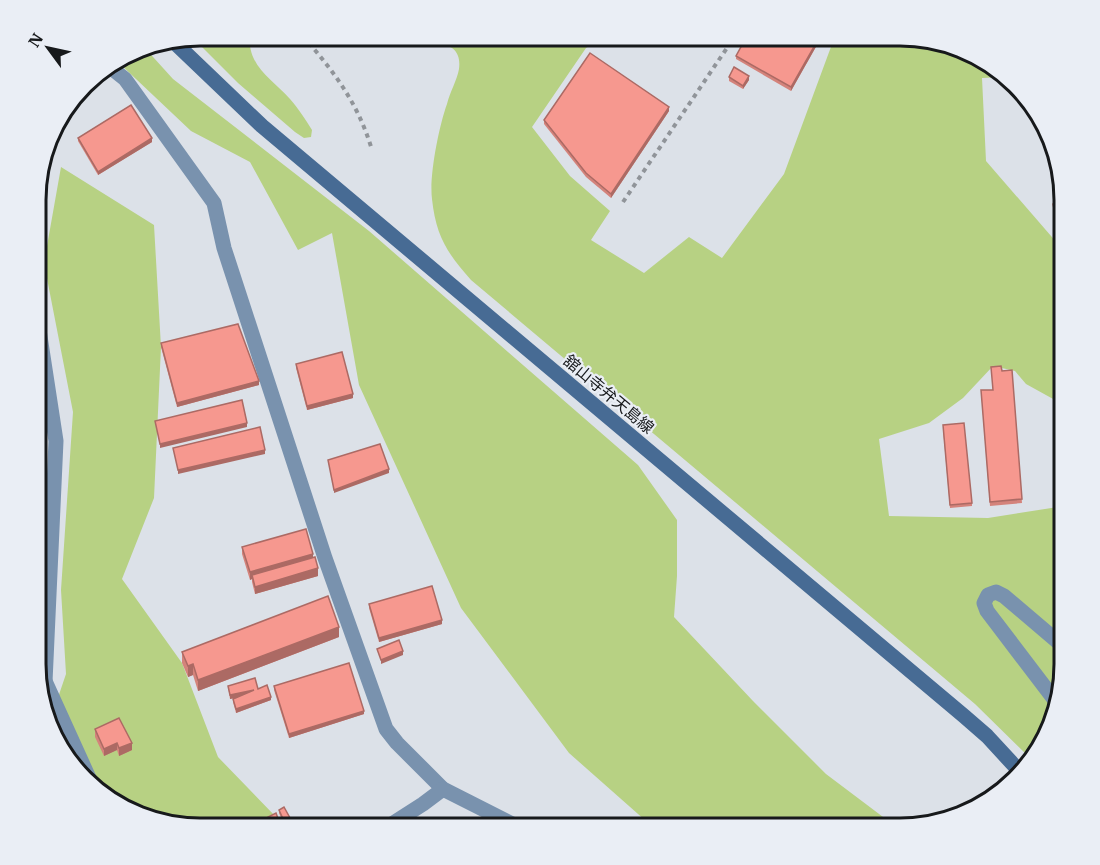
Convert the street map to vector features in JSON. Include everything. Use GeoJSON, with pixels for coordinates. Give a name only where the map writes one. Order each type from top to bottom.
{"type":"FeatureCollection","features":[{"type":"Feature","properties":{"kind":"main road","name":"舘山寺弁天島線"},"geometry":{"type":"LineString","coordinates":[[180,48],[262,126],[964,716],[987,736],[1015,766]]}},
{"type":"Feature","properties":{"kind":"street"},"geometry":{"type":"LineString","coordinates":[[116,72],[125,79],[214,203],[224,248],[325,558],[386,729],[443,789],[500,818]]}},
{"type":"Feature","properties":{"kind":"street"},"geometry":{"type":"LineString","coordinates":[[46,378],[56,441],[47,639]]}},
{"type":"Feature","properties":{"kind":"street"},"geometry":{"type":"LineString","coordinates":[[1051,695],[987,611],[984,603],[988,595],[996,592],[1004,596],[1053,638]]}},
{"type":"Feature","properties":{"kind":"street"},"geometry":{"type":"LineString","coordinates":[[48,689],[82,762]]}},
{"type":"Feature","properties":{"kind":"street"},"geometry":{"type":"LineString","coordinates":[[401,818],[443,789]]}},
{"type":"Feature","properties":{"kind":"path"},"geometry":{"type":"LineString","coordinates":[[313,47],[330,67],[351,98],[367,132],[372,150]]}},
{"type":"Feature","properties":{"kind":"path"},"geometry":{"type":"LineString","coordinates":[[623,202],[728,47]]}},
{"type":"Feature","properties":{"kind":"green space"},"geometry":{"type":"Polygon","coordinates":[[[202,47],[250,47],[262,72],[299,110],[312,130],[311,137],[304,138],[295,132],[238,83],[202,47]]]}},
{"type":"Feature","properties":{"kind":"green space"},"geometry":{"type":"Polygon","coordinates":[[[450,47],[588,47],[532,127],[570,176],[610,211],[591,240],[644,273],[689,237],[722,258],[784,174],[831,47],[929,49],[967,62],[991,78],[982,78],[986,161],[1054,239],[1054,399],[1026,384],[1015,371],[993,366],[963,398],[929,423],[879,439],[889,516],[988,518],[1053,508],[1051,694],[1038,732],[1025,753],[975,704],[471,280],[455,261],[436,223],[431,189],[438,138],[458,73],[458,57],[450,47]]]}},
{"type":"Feature","properties":{"kind":"green space"},"geometry":{"type":"Polygon","coordinates":[[[151,55],[173,79],[369,231],[638,465],[677,520],[674,617],[826,774],[884,818],[643,818],[569,753],[461,608],[359,385],[332,233],[298,250],[250,162],[191,131],[124,68],[151,55]]]}},
{"type":"Feature","properties":{"kind":"green space"},"geometry":{"type":"Polygon","coordinates":[[[61,167],[154,225],[161,347],[154,498],[122,579],[182,663],[218,757],[276,817],[280,818],[191,818],[142,807],[115,792],[92,773],[78,758],[58,723],[54,710],[66,674],[61,590],[73,412],[46,274],[46,251],[61,167]]]}},
{"type":"Feature","properties":{"kind":"building"},"geometry":{"type":"Polygon","coordinates":[[[741,47],[814,47],[791,87],[736,56],[741,47]]]}},
{"type":"Feature","properties":{"kind":"building"},"geometry":{"type":"Polygon","coordinates":[[[590,53],[669,107],[611,194],[586,173],[544,120],[590,53]]]}},
{"type":"Feature","properties":{"kind":"building"},"geometry":{"type":"Polygon","coordinates":[[[734,67],[749,76],[743,86],[729,77],[734,67]]]}},
{"type":"Feature","properties":{"kind":"building"},"geometry":{"type":"Polygon","coordinates":[[[131,105],[152,138],[98,172],[78,138],[131,105]]]}},
{"type":"Feature","properties":{"kind":"building"},"geometry":{"type":"Polygon","coordinates":[[[238,324],[259,381],[177,403],[161,343],[238,324]]]}},
{"type":"Feature","properties":{"kind":"building"},"geometry":{"type":"Polygon","coordinates":[[[342,352],[353,394],[307,406],[296,364],[342,352]]]}},
{"type":"Feature","properties":{"kind":"building"},"geometry":{"type":"Polygon","coordinates":[[[1001,366],[1002,371],[1012,370],[1022,499],[990,502],[981,390],[993,390],[991,367],[1001,366]]]}},
{"type":"Feature","properties":{"kind":"building"},"geometry":{"type":"Polygon","coordinates":[[[242,400],[247,423],[160,444],[155,421],[242,400]]]}},
{"type":"Feature","properties":{"kind":"building"},"geometry":{"type":"Polygon","coordinates":[[[964,423],[972,503],[950,505],[943,425],[964,423]]]}},
{"type":"Feature","properties":{"kind":"building"},"geometry":{"type":"Polygon","coordinates":[[[260,427],[265,450],[178,470],[173,448],[260,427]]]}},
{"type":"Feature","properties":{"kind":"building"},"geometry":{"type":"Polygon","coordinates":[[[380,444],[389,469],[334,490],[328,460],[380,444]]]}},
{"type":"Feature","properties":{"kind":"building"},"geometry":{"type":"Polygon","coordinates":[[[306,529],[313,554],[250,572],[242,547],[306,529]]]}},
{"type":"Feature","properties":{"kind":"building"},"geometry":{"type":"Polygon","coordinates":[[[315,557],[318,568],[255,587],[252,575],[315,557]]]}},
{"type":"Feature","properties":{"kind":"building"},"geometry":{"type":"Polygon","coordinates":[[[432,586],[442,620],[379,638],[369,604],[432,586]]]}},
{"type":"Feature","properties":{"kind":"building"},"geometry":{"type":"Polygon","coordinates":[[[328,596],[339,627],[198,680],[193,664],[188,666],[182,652],[328,596]]]}},
{"type":"Feature","properties":{"kind":"building"},"geometry":{"type":"Polygon","coordinates":[[[399,640],[403,651],[381,660],[377,649],[399,640]]]}},
{"type":"Feature","properties":{"kind":"building"},"geometry":{"type":"Polygon","coordinates":[[[349,663],[364,711],[289,734],[274,686],[349,663]]]}},
{"type":"Feature","properties":{"kind":"building"},"geometry":{"type":"Polygon","coordinates":[[[255,678],[258,689],[267,685],[271,697],[236,709],[233,699],[254,690],[230,695],[228,686],[255,678]]]}},
{"type":"Feature","properties":{"kind":"building"},"geometry":{"type":"Polygon","coordinates":[[[119,718],[132,743],[119,748],[117,743],[104,749],[95,729],[119,718]]]}},
{"type":"Feature","properties":{"kind":"building"},"geometry":{"type":"Polygon","coordinates":[[[284,807],[290,818],[283,818],[279,810],[284,807]]]}},
{"type":"Feature","properties":{"kind":"building"},"geometry":{"type":"Polygon","coordinates":[[[276,813],[278,818],[268,818],[276,813]]]}}]}
